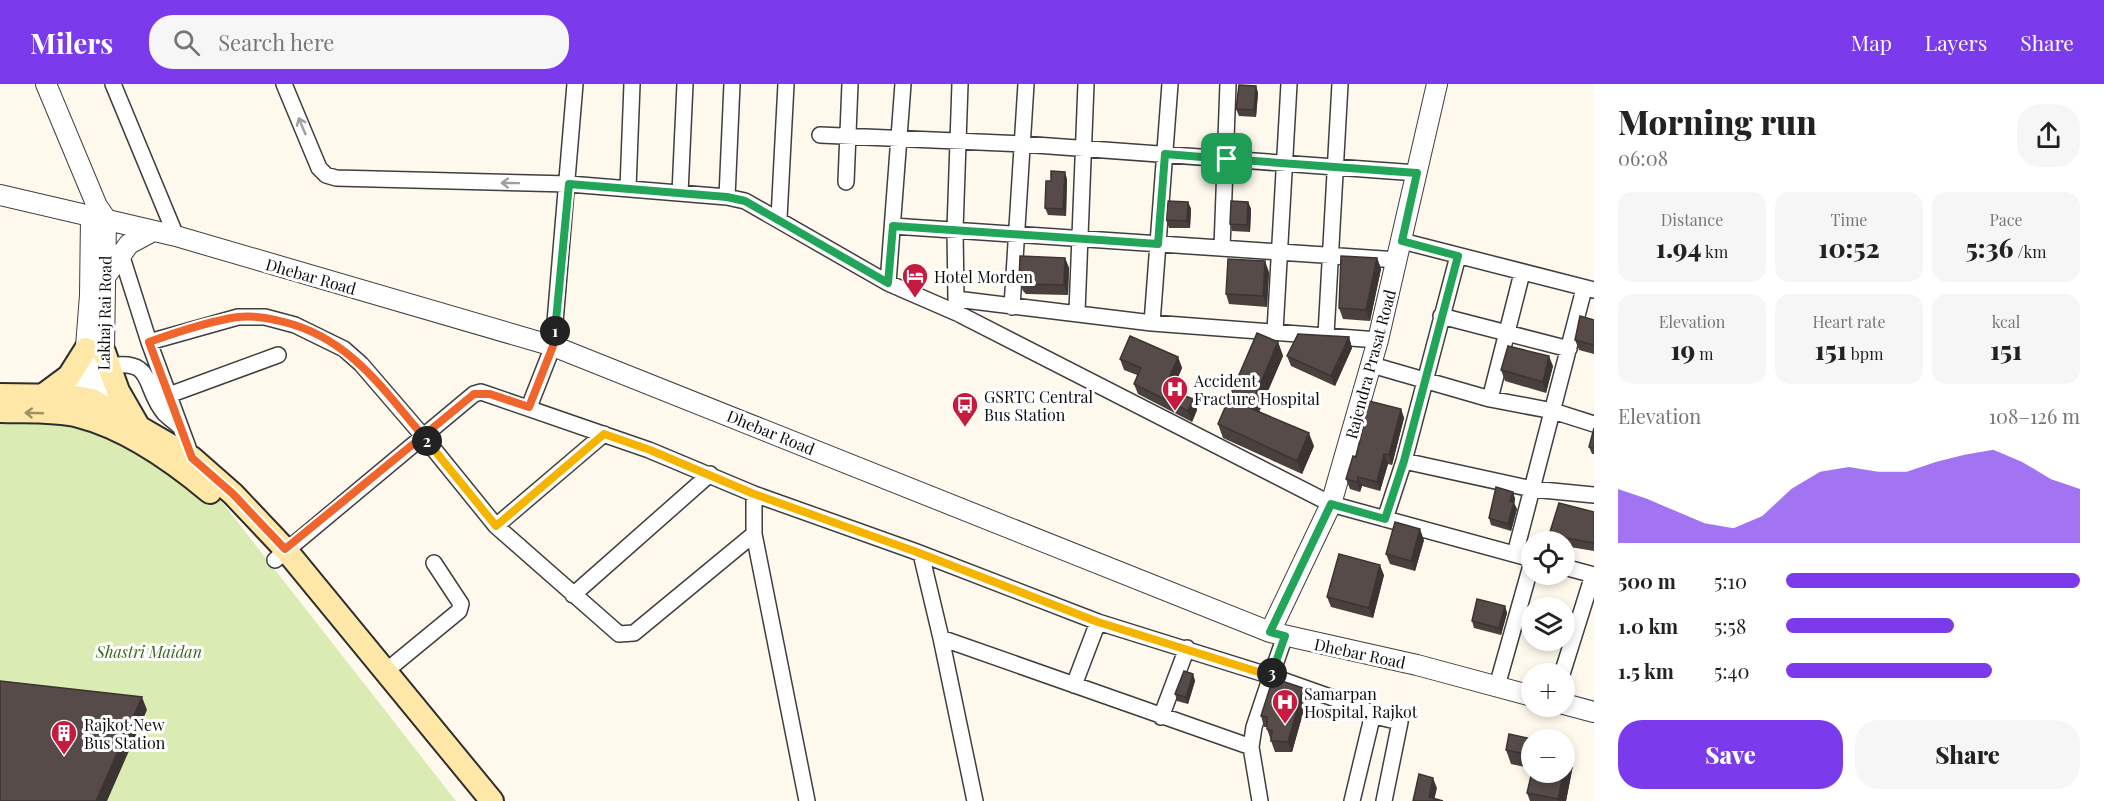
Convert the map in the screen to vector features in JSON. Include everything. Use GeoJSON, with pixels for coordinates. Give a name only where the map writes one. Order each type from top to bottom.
{"type":"FeatureCollection","features":[{"type":"Feature","properties":{"kind":"main road"},"geometry":{"type":"LineString","coordinates":[[42,396],[99,356],[137,424]]}},
{"type":"Feature","properties":{"kind":"main road"},"geometry":{"type":"LineString","coordinates":[[0,395],[42,396],[137,424],[192,458],[233,494],[350,646],[474,801]]}},
{"type":"Feature","properties":{"kind":"main road"},"geometry":{"type":"LineString","coordinates":[[0,411],[89,410],[181,470],[280,555],[386,671],[492,801]]}},
{"type":"Feature","properties":{"kind":"street"},"geometry":{"type":"LineString","coordinates":[[113,84],[176,236]]}},
{"type":"Feature","properties":{"kind":"street"},"geometry":{"type":"LineString","coordinates":[[284,84],[319,168],[326,175],[336,178],[569,184],[727,197],[745,201],[888,283],[956,306],[1331,504],[1521,556]]}},
{"type":"Feature","properties":{"kind":"street"},"geometry":{"type":"LineString","coordinates":[[529,407],[553,346],[569,184],[575,84]]}},
{"type":"Feature","properties":{"kind":"street"},"geometry":{"type":"LineString","coordinates":[[628,189],[632,84]]}},
{"type":"Feature","properties":{"kind":"street"},"geometry":{"type":"LineString","coordinates":[[680,193],[685,84]]}},
{"type":"Feature","properties":{"kind":"street"},"geometry":{"type":"LineString","coordinates":[[727,197],[732,84]]}},
{"type":"Feature","properties":{"kind":"street"},"geometry":{"type":"LineString","coordinates":[[778,218],[786,84]]}},
{"type":"Feature","properties":{"kind":"street"},"geometry":{"type":"LineString","coordinates":[[846,182],[850,84]]}},
{"type":"Feature","properties":{"kind":"street"},"geometry":{"type":"LineString","coordinates":[[888,283],[903,84]]}},
{"type":"Feature","properties":{"kind":"street"},"geometry":{"type":"LineString","coordinates":[[956,306],[955,230],[960,84]]}},
{"type":"Feature","properties":{"kind":"street"},"geometry":{"type":"LineString","coordinates":[[1012,307],[1026,84]]}},
{"type":"Feature","properties":{"kind":"street"},"geometry":{"type":"LineString","coordinates":[[1077,312],[1078,239],[1086,84]]}},
{"type":"Feature","properties":{"kind":"street"},"geometry":{"type":"LineString","coordinates":[[1152,323],[1170,84]]}},
{"type":"Feature","properties":{"kind":"street"},"geometry":{"type":"LineString","coordinates":[[1221,248],[1227,159],[1228,84]]}},
{"type":"Feature","properties":{"kind":"street"},"geometry":{"type":"LineString","coordinates":[[1275,331],[1289,84]]}},
{"type":"Feature","properties":{"kind":"street"},"geometry":{"type":"LineString","coordinates":[[1326,335],[1338,167],[1340,84]]}},
{"type":"Feature","properties":{"kind":"street","name":"Rajendra Prasat Road"},"geometry":{"type":"LineString","coordinates":[[1278,634],[1331,504],[1372,365],[1437,84]]}},
{"type":"Feature","properties":{"kind":"street","name":"Lakhaj Rai Road"},"geometry":{"type":"LineString","coordinates":[[51,85],[98,214],[105,277],[99,356],[89,410]]}},
{"type":"Feature","properties":{"kind":"street"},"geometry":{"type":"LineString","coordinates":[[820,135],[1022,144],[1417,173]]}},
{"type":"Feature","properties":{"kind":"street","name":"Dhebar Road"},"geometry":{"type":"LineString","coordinates":[[0,195],[98,214],[553,346],[1278,634],[1417,665],[1521,693]]}},
{"type":"Feature","properties":{"kind":"street","name":"Lakhaj Rai Road"},"geometry":{"type":"LineString","coordinates":[[98,214],[90,295],[99,356]]}},
{"type":"Feature","properties":{"kind":"street"},"geometry":{"type":"LineString","coordinates":[[893,226],[1332,255],[1400,251],[1458,256],[1589,290],[1569,349],[1515,554]]}},
{"type":"Feature","properties":{"kind":"street"},"geometry":{"type":"LineString","coordinates":[[105,277],[121,254],[136,239],[153,231]]}},
{"type":"Feature","properties":{"kind":"street"},"geometry":{"type":"LineString","coordinates":[[121,254],[149,342],[192,458]]}},
{"type":"Feature","properties":{"kind":"street"},"geometry":{"type":"LineString","coordinates":[[1385,519],[1404,461],[1458,256]]}},
{"type":"Feature","properties":{"kind":"street"},"geometry":{"type":"LineString","coordinates":[[1490,399],[1522,273]]}},
{"type":"Feature","properties":{"kind":"street"},"geometry":{"type":"LineString","coordinates":[[956,306],[1077,312],[1152,323],[1378,340]]}},
{"type":"Feature","properties":{"kind":"street"},"geometry":{"type":"LineString","coordinates":[[1441,316],[1569,349]]}},
{"type":"Feature","properties":{"kind":"street"},"geometry":{"type":"LineString","coordinates":[[149,342],[238,317],[265,317],[296,325],[344,349],[361,364],[423,436],[496,526],[619,634],[634,633],[754,534]]}},
{"type":"Feature","properties":{"kind":"street"},"geometry":{"type":"LineString","coordinates":[[169,395],[278,355]]}},
{"type":"Feature","properties":{"kind":"street"},"geometry":{"type":"LineString","coordinates":[[99,356],[139,367],[145,374],[164,413],[182,428]]}},
{"type":"Feature","properties":{"kind":"street"},"geometry":{"type":"LineString","coordinates":[[1372,365],[1490,399],[1553,411],[1594,424]]}},
{"type":"Feature","properties":{"kind":"street"},"geometry":{"type":"LineString","coordinates":[[280,555],[474,394],[490,394],[604,434],[710,474],[754,494],[921,554],[1098,622],[1187,648],[1364,709],[1370,715],[1400,722],[1384,801]]}},
{"type":"Feature","properties":{"kind":"street"},"geometry":{"type":"LineString","coordinates":[[496,526],[604,434]]}},
{"type":"Feature","properties":{"kind":"street"},"geometry":{"type":"LineString","coordinates":[[1404,461],[1532,489],[1594,495]]}},
{"type":"Feature","properties":{"kind":"street"},"geometry":{"type":"LineString","coordinates":[[573,595],[710,474]]}},
{"type":"Feature","properties":{"kind":"street"},"geometry":{"type":"LineString","coordinates":[[754,494],[754,534],[807,801]]}},
{"type":"Feature","properties":{"kind":"street"},"geometry":{"type":"LineString","coordinates":[[921,554],[975,801]]}},
{"type":"Feature","properties":{"kind":"street"},"geometry":{"type":"LineString","coordinates":[[386,671],[459,612],[461,604],[458,597],[434,563]]}},
{"type":"Feature","properties":{"kind":"street"},"geometry":{"type":"LineString","coordinates":[[1565,663],[1593,575],[1575,570]]}},
{"type":"Feature","properties":{"kind":"street"},"geometry":{"type":"LineString","coordinates":[[1497,686],[1525,585]]}},
{"type":"Feature","properties":{"kind":"street"},"geometry":{"type":"LineString","coordinates":[[1074,685],[1098,622]]}},
{"type":"Feature","properties":{"kind":"street"},"geometry":{"type":"LineString","coordinates":[[1260,801],[1251,747],[1254,727],[1271,676],[1278,634]]}},
{"type":"Feature","properties":{"kind":"street"},"geometry":{"type":"LineString","coordinates":[[941,638],[1251,747]]}},
{"type":"Feature","properties":{"kind":"street"},"geometry":{"type":"LineString","coordinates":[[1161,717],[1187,648]]}},
{"type":"Feature","properties":{"kind":"street"},"geometry":{"type":"LineString","coordinates":[[1575,708],[1594,712]]}},
{"type":"Feature","properties":{"kind":"street"},"geometry":{"type":"LineString","coordinates":[[1353,801],[1371,722],[1370,715]]}},
{"type":"Feature","properties":{"kind":"green space","name":"Shastri Maidan"},"geometry":{"type":"Polygon","coordinates":[[[0,417],[86,422],[200,474],[456,801],[0,801],[0,417]]]}},
{"type":"Feature","properties":{"kind":"building"},"geometry":{"type":"Polygon","coordinates":[[[1239,85],[1256,86],[1254,110],[1236,109],[1239,85]]]}},
{"type":"Feature","properties":{"kind":"building"},"geometry":{"type":"Polygon","coordinates":[[[1051,171],[1065,172],[1063,209],[1045,208],[1046,181],[1051,181],[1051,171]]]}},
{"type":"Feature","properties":{"kind":"building"},"geometry":{"type":"Polygon","coordinates":[[[1168,201],[1188,202],[1187,221],[1166,220],[1168,201]]]}},
{"type":"Feature","properties":{"kind":"building"},"geometry":{"type":"Polygon","coordinates":[[[1231,201],[1248,202],[1247,225],[1230,224],[1231,201]]]}},
{"type":"Feature","properties":{"kind":"building"},"geometry":{"type":"Polygon","coordinates":[[[1020,256],[1065,258],[1064,285],[1022,284],[1019,281],[1020,256]]]}},
{"type":"Feature","properties":{"kind":"building"},"geometry":{"type":"Polygon","coordinates":[[[1341,256],[1377,258],[1366,310],[1339,308],[1341,256]]]}},
{"type":"Feature","properties":{"kind":"building"},"geometry":{"type":"Polygon","coordinates":[[[1228,259],[1265,261],[1263,296],[1226,294],[1228,259]]]}},
{"type":"Feature","properties":{"kind":"building"},"geometry":{"type":"Polygon","coordinates":[[[1580,316],[1594,320],[1594,345],[1575,340],[1580,316]]]}},
{"type":"Feature","properties":{"kind":"building"},"geometry":{"type":"Polygon","coordinates":[[[1257,333],[1278,342],[1250,408],[1309,433],[1297,461],[1218,424],[1257,333]]]}},
{"type":"Feature","properties":{"kind":"building"},"geometry":{"type":"Polygon","coordinates":[[[1298,334],[1349,337],[1331,376],[1287,356],[1298,334]]]}},
{"type":"Feature","properties":{"kind":"building"},"geometry":{"type":"Polygon","coordinates":[[[1130,336],[1178,357],[1165,388],[1193,399],[1188,411],[1134,384],[1141,368],[1120,359],[1130,336]]]}},
{"type":"Feature","properties":{"kind":"building"},"geometry":{"type":"Polygon","coordinates":[[[1508,346],[1549,356],[1543,382],[1501,370],[1508,346]]]}},
{"type":"Feature","properties":{"kind":"building"},"geometry":{"type":"Polygon","coordinates":[[[1369,401],[1401,409],[1389,455],[1384,454],[1377,482],[1358,477],[1357,482],[1346,479],[1353,456],[1356,457],[1369,401]]]}},
{"type":"Feature","properties":{"kind":"building"},"geometry":{"type":"Polygon","coordinates":[[[1594,428],[1594,448],[1589,447],[1594,428]]]}},
{"type":"Feature","properties":{"kind":"building"},"geometry":{"type":"Polygon","coordinates":[[[1496,487],[1513,492],[1510,501],[1514,502],[1508,524],[1489,518],[1496,487]]]}},
{"type":"Feature","properties":{"kind":"building"},"geometry":{"type":"Polygon","coordinates":[[[1559,503],[1594,512],[1594,543],[1575,540],[1575,531],[1550,531],[1559,503]]]}},
{"type":"Feature","properties":{"kind":"building"},"geometry":{"type":"Polygon","coordinates":[[[1395,522],[1420,529],[1411,561],[1386,554],[1395,522]]]}},
{"type":"Feature","properties":{"kind":"building"},"geometry":{"type":"Polygon","coordinates":[[[1339,554],[1380,565],[1369,608],[1327,597],[1339,554]]]}},
{"type":"Feature","properties":{"kind":"building"},"geometry":{"type":"Polygon","coordinates":[[[1477,599],[1505,606],[1499,628],[1472,621],[1477,599]]]}},
{"type":"Feature","properties":{"kind":"building"},"geometry":{"type":"Polygon","coordinates":[[[1184,671],[1193,674],[1186,697],[1175,694],[1184,671]]]}},
{"type":"Feature","properties":{"kind":"building"},"geometry":{"type":"Polygon","coordinates":[[[1273,678],[1303,688],[1288,742],[1271,741],[1272,731],[1267,729],[1267,717],[1261,716],[1273,678]]]}},
{"type":"Feature","properties":{"kind":"building","name":"Rajkot New Bus Station"},"geometry":{"type":"Polygon","coordinates":[[[0,681],[142,697],[96,801],[0,801],[0,681]]]}},
{"type":"Feature","properties":{"kind":"building"},"geometry":{"type":"Polygon","coordinates":[[[1509,734],[1521,737],[1521,753],[1506,750],[1509,734]]]}},
{"type":"Feature","properties":{"kind":"building"},"geometry":{"type":"Polygon","coordinates":[[[1419,774],[1433,778],[1429,797],[1443,801],[1413,801],[1419,774]]]}},
{"type":"Feature","properties":{"kind":"building"},"geometry":{"type":"Polygon","coordinates":[[[1529,783],[1562,783],[1558,799],[1527,793],[1529,783]]]}},
{"type":"Feature","properties":{"kind":"place","name":"Hotel Morden"},"geometry":{"type":"Point","coordinates":[915,299]}},
{"type":"Feature","properties":{"kind":"place","name":"Accident Fracture Hospital"},"geometry":{"type":"Point","coordinates":[1175,412]}},
{"type":"Feature","properties":{"kind":"place","name":"GSRTC Central Bus Station"},"geometry":{"type":"Point","coordinates":[965,428]}},
{"type":"Feature","properties":{"kind":"place","name":"Samarpan Hospital, Rajkot"},"geometry":{"type":"Point","coordinates":[1285,725]}},
{"type":"Feature","properties":{"kind":"place","name":"Rajkot New Bus Station"},"geometry":{"type":"Point","coordinates":[64,756]}},
{"type":"Feature","properties":{"kind":"route"},"geometry":{"type":"LineString","coordinates":[[1227,159],[1165,154],[1158,244],[893,226],[888,283],[745,201],[727,197],[569,184],[553,346],[529,407],[482,392],[474,394],[423,436],[361,364],[344,349],[296,325],[265,317],[238,317],[149,342],[192,458],[233,494],[285,549],[423,436],[496,526],[604,434],[650,450],[754,494],[914,551],[1098,622],[1179,645],[1271,676],[1285,636],[1270,632],[1331,504],[1385,519],[1404,461],[1458,256],[1402,241],[1417,173],[1227,159]]}}]}
